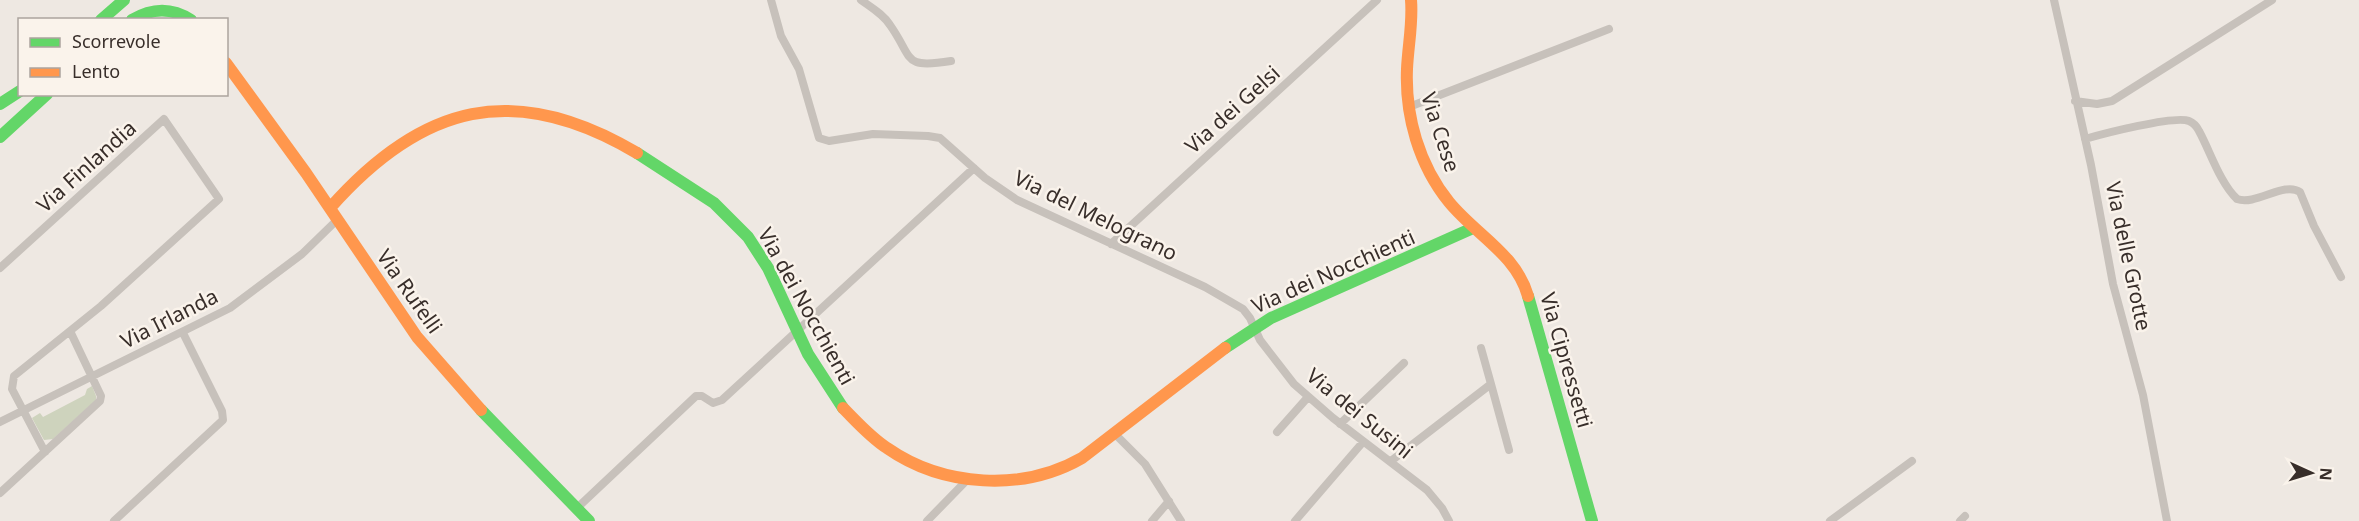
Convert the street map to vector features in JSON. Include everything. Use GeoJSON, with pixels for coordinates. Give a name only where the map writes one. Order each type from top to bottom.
{"type":"FeatureCollection","features":[{"type":"Feature","properties":{"kind":"street"},"geometry":{"type":"LineString","coordinates":[[104,18],[124,0]]}},
{"type":"Feature","properties":{"kind":"street","name":"Via del Melograno"},"geometry":{"type":"LineString","coordinates":[[771,0],[781,36],[797,65],[819,138],[829,141],[873,134],[933,136],[947,143],[974,168],[1017,200],[1234,302],[1248,315],[1254,327]]}},
{"type":"Feature","properties":{"kind":"street"},"geometry":{"type":"LineString","coordinates":[[861,0],[885,19],[913,61],[924,65],[951,62]]}},
{"type":"Feature","properties":{"kind":"street","name":"Via dei Gelsi"},"geometry":{"type":"LineString","coordinates":[[1111,244],[1377,0]]}},
{"type":"Feature","properties":{"kind":"street","name":"Via Cese"},"geometry":{"type":"LineString","coordinates":[[1411,0],[1412,20],[1407,78],[1409,107],[1431,176],[1445,197],[1473,228]]}},
{"type":"Feature","properties":{"kind":"street","name":"Via delle Grotte"},"geometry":{"type":"LineString","coordinates":[[2054,0],[2085,139],[2113,284],[2143,395],[2167,521]]}},
{"type":"Feature","properties":{"kind":"street"},"geometry":{"type":"LineString","coordinates":[[2075,101],[2094,104],[2112,101],[2272,0]]}},
{"type":"Feature","properties":{"kind":"street"},"geometry":{"type":"LineString","coordinates":[[136,18],[150,11],[163,9],[178,12],[188,18]]}},
{"type":"Feature","properties":{"kind":"street"},"geometry":{"type":"LineString","coordinates":[[1409,107],[1609,29]]}},
{"type":"Feature","properties":{"kind":"street","name":"Via Rufelli"},"geometry":{"type":"LineString","coordinates":[[228,66],[330,208],[396,308],[434,357],[466,394],[589,521]]}},
{"type":"Feature","properties":{"kind":"street"},"geometry":{"type":"LineString","coordinates":[[0,104],[18,92]]}},
{"type":"Feature","properties":{"kind":"street"},"geometry":{"type":"LineString","coordinates":[[0,137],[46,96]]}},
{"type":"Feature","properties":{"kind":"street","name":"Via dei Nocchienti"},"geometry":{"type":"LineString","coordinates":[[330,208],[374,164],[405,141],[428,128],[470,116],[500,112],[562,118],[592,129],[689,185],[728,215],[746,233],[761,254],[797,332],[836,399],[868,436],[912,463],[968,479],[1013,479],[1051,472],[1075,462],[1254,327],[1473,228]]}},
{"type":"Feature","properties":{"kind":"street","name":"Via Finlandia"},"geometry":{"type":"LineString","coordinates":[[0,268],[164,119],[219,199],[115,294],[14,377],[12,389],[45,452]]}},
{"type":"Feature","properties":{"kind":"street"},"geometry":{"type":"LineString","coordinates":[[2085,139],[2158,123],[2184,120],[2191,122],[2198,130],[2212,159],[2237,199],[2249,200],[2290,189],[2300,192],[2314,226],[2341,277]]}},
{"type":"Feature","properties":{"kind":"street"},"geometry":{"type":"LineString","coordinates":[[576,508],[696,396],[702,396],[713,403],[720,401],[974,168]]}},
{"type":"Feature","properties":{"kind":"street","name":"Via Irlanda"},"geometry":{"type":"LineString","coordinates":[[0,422],[183,333],[247,296],[302,254],[337,220]]}},
{"type":"Feature","properties":{"kind":"street","name":"Via Cipressetti"},"geometry":{"type":"LineString","coordinates":[[1473,228],[1507,256],[1524,282],[1592,521]]}},
{"type":"Feature","properties":{"kind":"street","name":"Via dei Susini"},"geometry":{"type":"LineString","coordinates":[[1254,327],[1260,340],[1278,365],[1308,398],[1431,494],[1449,521]]}},
{"type":"Feature","properties":{"kind":"street"},"geometry":{"type":"LineString","coordinates":[[0,493],[99,403],[101,396],[70,331]]}},
{"type":"Feature","properties":{"kind":"street"},"geometry":{"type":"LineString","coordinates":[[114,521],[223,420],[222,411],[183,333]]}},
{"type":"Feature","properties":{"kind":"street"},"geometry":{"type":"LineString","coordinates":[[1481,348],[1509,450]]}},
{"type":"Feature","properties":{"kind":"street"},"geometry":{"type":"LineString","coordinates":[[1340,424],[1404,363]]}},
{"type":"Feature","properties":{"kind":"street"},"geometry":{"type":"LineString","coordinates":[[1391,461],[1491,384]]}},
{"type":"Feature","properties":{"kind":"street"},"geometry":{"type":"LineString","coordinates":[[1278,432],[1308,398]]}},
{"type":"Feature","properties":{"kind":"street"},"geometry":{"type":"LineString","coordinates":[[1115,434],[1145,464],[1181,521]]}},
{"type":"Feature","properties":{"kind":"street"},"geometry":{"type":"LineString","coordinates":[[1296,521],[1364,442]]}},
{"type":"Feature","properties":{"kind":"street"},"geometry":{"type":"LineString","coordinates":[[1830,521],[1912,461]]}},
{"type":"Feature","properties":{"kind":"street"},"geometry":{"type":"LineString","coordinates":[[927,521],[968,479]]}},
{"type":"Feature","properties":{"kind":"street"},"geometry":{"type":"LineString","coordinates":[[1152,521],[1169,501]]}},
{"type":"Feature","properties":{"kind":"green space"},"geometry":{"type":"Polygon","coordinates":[[[92,386],[96,400],[53,439],[44,440],[32,418],[40,413],[43,417],[85,395],[87,389],[92,386]]]}},
{"type":"Feature","properties":{"kind":"traffic: fast"},"geometry":{"type":"LineString","coordinates":[[103,18],[124,0]]}},
{"type":"Feature","properties":{"kind":"traffic: fast"},"geometry":{"type":"LineString","coordinates":[[136,18],[154,11],[169,11],[188,18]]}},
{"type":"Feature","properties":{"kind":"traffic: fast"},"geometry":{"type":"LineString","coordinates":[[0,104],[18,92]]}},
{"type":"Feature","properties":{"kind":"traffic: fast"},"geometry":{"type":"LineString","coordinates":[[0,137],[45,96]]}},
{"type":"Feature","properties":{"kind":"traffic: fast"},"geometry":{"type":"LineString","coordinates":[[637,153],[714,203],[748,237],[768,268],[808,354],[843,408]]}},
{"type":"Feature","properties":{"kind":"traffic: fast"},"geometry":{"type":"LineString","coordinates":[[1225,348],[1271,318],[1473,228]]}},
{"type":"Feature","properties":{"kind":"traffic: fast"},"geometry":{"type":"LineString","coordinates":[[1528,296],[1592,521]]}},
{"type":"Feature","properties":{"kind":"traffic: fast"},"geometry":{"type":"LineString","coordinates":[[481,410],[589,521]]}},
{"type":"Feature","properties":{"kind":"traffic: slow"},"geometry":{"type":"LineString","coordinates":[[1411,0],[1408,104],[1422,156],[1438,188],[1460,214],[1505,257],[1522,281],[1528,296]]}},
{"type":"Feature","properties":{"kind":"traffic: slow"},"geometry":{"type":"LineString","coordinates":[[228,66],[306,173],[417,337],[481,410]]}},
{"type":"Feature","properties":{"kind":"traffic: slow"},"geometry":{"type":"LineString","coordinates":[[330,208],[365,173],[399,145],[435,126],[472,114],[510,111],[550,116],[592,130],[637,153]]}},
{"type":"Feature","properties":{"kind":"traffic: slow"},"geometry":{"type":"LineString","coordinates":[[843,408],[881,444],[909,461],[933,471],[983,480],[1009,480],[1035,476],[1059,469],[1082,458],[1225,348]]}}]}
